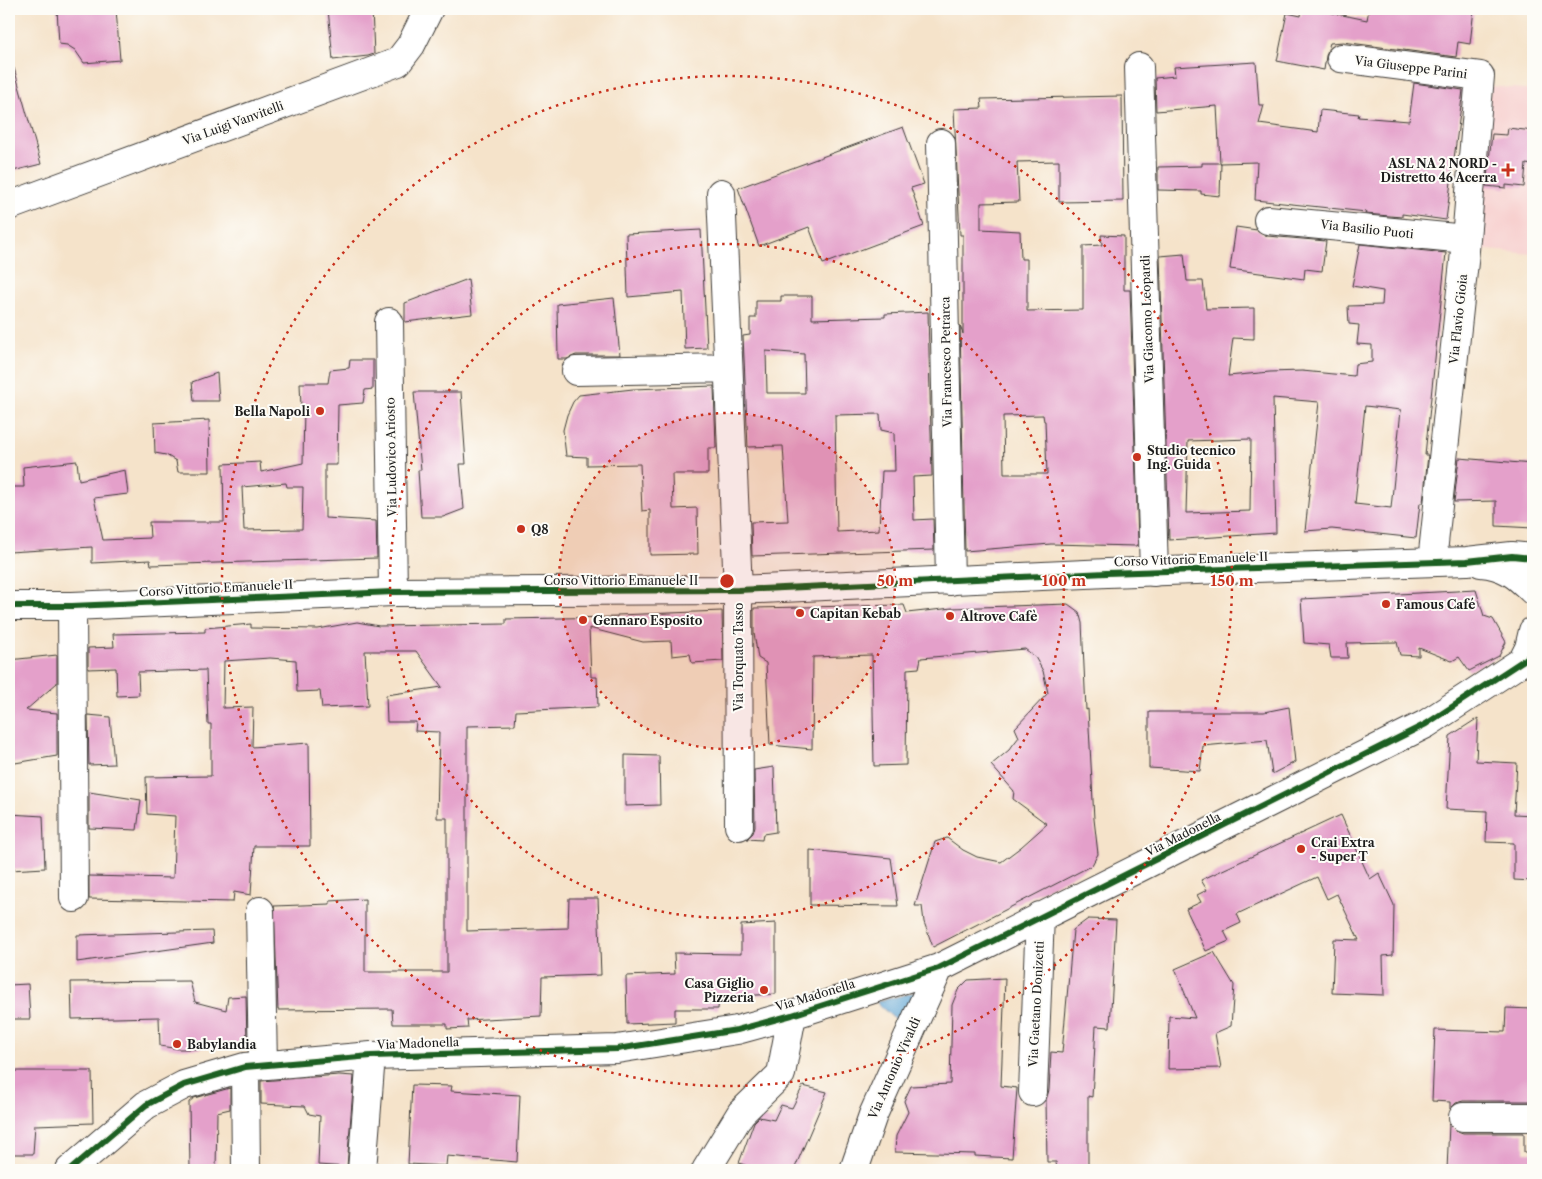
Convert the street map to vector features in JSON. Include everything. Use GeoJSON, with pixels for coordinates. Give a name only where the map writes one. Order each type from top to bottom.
{"type":"FeatureCollection","features":[{"type":"Feature","properties":{"kind":"street","name":"Via Luigi Vanvitelli"},"geometry":{"type":"LineString","coordinates":[[9,206],[398,62],[411,45],[429,9]]}},
{"type":"Feature","properties":{"kind":"street","name":"Via Giuseppe Parini"},"geometry":{"type":"LineString","coordinates":[[1341,58],[1480,76]]}},
{"type":"Feature","properties":{"kind":"street","name":"Via Giacomo Leopardi"},"geometry":{"type":"LineString","coordinates":[[1139,67],[1154,572]]}},
{"type":"Feature","properties":{"kind":"street","name":"Via Flavio Gioia"},"geometry":{"type":"LineString","coordinates":[[1432,562],[1466,239],[1480,76]]}},
{"type":"Feature","properties":{"kind":"street","name":"Via Francesco Petrarca"},"geometry":{"type":"LineString","coordinates":[[941,143],[950,581]]}},
{"type":"Feature","properties":{"kind":"street","name":"Via Torquato Tasso"},"geometry":{"type":"LineString","coordinates":[[721,193],[738,590],[739,826]]}},
{"type":"Feature","properties":{"kind":"street","name":"Via Basilio Puoti"},"geometry":{"type":"LineString","coordinates":[[1268,220],[1466,239]]}},
{"type":"Feature","properties":{"kind":"street","name":"Via Ludovico Ariosto"},"geometry":{"type":"LineString","coordinates":[[389,322],[393,592]]}},
{"type":"Feature","properties":{"kind":"street"},"geometry":{"type":"LineString","coordinates":[[576,370],[728,368]]}},
{"type":"Feature","properties":{"kind":"street","name":"Corso Vittorio Emanuele II"},"geometry":{"type":"LineString","coordinates":[[9,606],[72,606],[393,592],[738,590],[1467,561],[1512,556],[1533,558]]}},
{"type":"Feature","properties":{"kind":"street","name":"Corso Vittorio Emanuele II"},"geometry":{"type":"LineString","coordinates":[[1467,561],[1497,565],[1504,568],[1533,591]]}},
{"type":"Feature","properties":{"kind":"street"},"geometry":{"type":"LineString","coordinates":[[72,606],[74,898]]}},
{"type":"Feature","properties":{"kind":"street"},"geometry":{"type":"LineString","coordinates":[[1527,658],[1533,631]]}},
{"type":"Feature","properties":{"kind":"street","name":"Via Madonella"},"geometry":{"type":"LineString","coordinates":[[70,1170],[91,1161],[146,1105],[184,1085],[254,1066],[371,1056],[617,1049],[737,1030],[792,1015],[939,968],[1426,724],[1527,658]]}},
{"type":"Feature","properties":{"kind":"street"},"geometry":{"type":"LineString","coordinates":[[246,1170],[254,1066],[260,911]]}},
{"type":"Feature","properties":{"kind":"street","name":"Via Gaetano Donizetti"},"geometry":{"type":"LineString","coordinates":[[1032,1092],[1040,916]]}},
{"type":"Feature","properties":{"kind":"street","name":"Via Antonio Vivaldi"},"geometry":{"type":"LineString","coordinates":[[854,1170],[873,1115],[939,968]]}},
{"type":"Feature","properties":{"kind":"street"},"geometry":{"type":"LineString","coordinates":[[706,1170],[741,1113],[781,1074],[792,1015]]}},
{"type":"Feature","properties":{"kind":"street"},"geometry":{"type":"LineString","coordinates":[[362,1170],[371,1056]]}},
{"type":"Feature","properties":{"kind":"street"},"geometry":{"type":"LineString","coordinates":[[1463,1117],[1533,1117]]}},
{"type":"Feature","properties":{"kind":"shaded area","name":"ASL NA 2 NORD - Distretto 46 Acerra"},"geometry":{"type":"Polygon","coordinates":[[[1490,86],[1533,90],[1533,254],[1476,249],[1490,86]]]}},
{"type":"Feature","properties":{"kind":"water"},"geometry":{"type":"Polygon","coordinates":[[[916,992],[904,1028],[876,1002],[916,992]]]}},
{"type":"Feature","properties":{"kind":"building"},"geometry":{"type":"Polygon","coordinates":[[[57,9],[116,9],[120,60],[84,63],[75,50],[67,45],[59,44],[57,9]]]}},
{"type":"Feature","properties":{"kind":"building"},"geometry":{"type":"Polygon","coordinates":[[[328,9],[372,9],[374,54],[333,60],[328,9]]]}},
{"type":"Feature","properties":{"kind":"building"},"geometry":{"type":"Polygon","coordinates":[[[1302,9],[1313,9],[1367,20],[1369,9],[1474,9],[1470,44],[1458,42],[1456,57],[1343,42],[1330,43],[1324,70],[1277,61],[1287,13],[1301,16],[1302,9]]]}},
{"type":"Feature","properties":{"kind":"building"},"geometry":{"type":"Polygon","coordinates":[[[1256,62],[1259,105],[1264,105],[1259,124],[1318,132],[1320,110],[1359,114],[1358,117],[1409,121],[1414,83],[1463,90],[1446,220],[1402,214],[1402,217],[1365,214],[1366,212],[1255,200],[1257,162],[1220,163],[1217,106],[1156,111],[1155,78],[1175,76],[1174,67],[1256,62]]]}},
{"type":"Feature","properties":{"kind":"building"},"geometry":{"type":"Polygon","coordinates":[[[14,68],[41,164],[9,172],[9,69],[14,68]]]}},
{"type":"Feature","properties":{"kind":"building"},"geometry":{"type":"Polygon","coordinates":[[[1122,96],[1123,201],[1059,202],[1059,161],[1017,162],[1019,202],[981,203],[981,229],[1020,231],[1021,259],[1027,259],[1027,311],[1083,310],[1083,246],[1102,245],[1101,235],[1124,236],[1124,290],[1130,290],[1138,543],[1136,546],[1051,544],[965,551],[960,326],[963,334],[963,235],[960,235],[954,109],[982,108],[981,99],[1122,96]],[[1043,415],[1003,416],[1004,474],[1047,474],[1043,415]]]}},
{"type":"Feature","properties":{"kind":"building"},"geometry":{"type":"Polygon","coordinates":[[[903,127],[924,184],[911,188],[924,226],[823,264],[809,227],[759,246],[738,188],[903,127]]]}},
{"type":"Feature","properties":{"kind":"building"},"geometry":{"type":"Polygon","coordinates":[[[1508,128],[1533,131],[1533,165],[1526,164],[1524,187],[1506,185],[1506,188],[1486,186],[1492,134],[1507,135],[1508,128]]]}},
{"type":"Feature","properties":{"kind":"building"},"geometry":{"type":"Polygon","coordinates":[[[1202,163],[1221,163],[1220,196],[1201,194],[1201,191],[1158,190],[1158,167],[1202,166],[1202,163]]]}},
{"type":"Feature","properties":{"kind":"building"},"geometry":{"type":"Polygon","coordinates":[[[1236,227],[1257,230],[1267,236],[1326,241],[1322,271],[1305,269],[1304,279],[1230,269],[1236,227]]]}},
{"type":"Feature","properties":{"kind":"building"},"geometry":{"type":"Polygon","coordinates":[[[701,230],[707,348],[685,349],[683,292],[628,297],[626,234],[701,230]]]}},
{"type":"Feature","properties":{"kind":"building"},"geometry":{"type":"Polygon","coordinates":[[[1360,244],[1446,253],[1425,455],[1428,455],[1423,503],[1420,503],[1416,538],[1332,529],[1305,531],[1319,402],[1273,398],[1276,533],[1169,540],[1160,256],[1184,254],[1187,281],[1203,281],[1206,309],[1254,308],[1254,339],[1233,338],[1228,376],[1302,371],[1354,376],[1355,364],[1372,362],[1372,345],[1357,344],[1359,325],[1349,324],[1348,306],[1382,305],[1383,291],[1352,286],[1360,244]],[[1365,406],[1355,504],[1391,508],[1401,410],[1365,406]],[[1251,439],[1188,441],[1186,513],[1250,511],[1251,439]]]}},
{"type":"Feature","properties":{"kind":"building"},"geometry":{"type":"Polygon","coordinates":[[[468,279],[472,314],[405,322],[405,303],[468,279]]]}},
{"type":"Feature","properties":{"kind":"building"},"geometry":{"type":"Polygon","coordinates":[[[781,296],[812,296],[812,319],[885,317],[885,314],[928,312],[932,476],[913,477],[914,520],[933,519],[934,550],[752,556],[751,522],[788,521],[783,446],[748,447],[743,336],[750,335],[750,318],[756,318],[756,301],[781,301],[781,296]],[[766,351],[767,393],[805,393],[804,354],[766,351]],[[880,414],[835,415],[837,532],[879,530],[882,471],[895,471],[894,433],[881,430],[880,414]]]}},
{"type":"Feature","properties":{"kind":"building"},"geometry":{"type":"Polygon","coordinates":[[[614,298],[620,355],[576,355],[567,359],[558,359],[557,304],[614,298]]]}},
{"type":"Feature","properties":{"kind":"building"},"geometry":{"type":"Polygon","coordinates":[[[350,360],[373,360],[373,389],[365,390],[363,403],[338,405],[337,465],[325,465],[325,518],[376,521],[377,558],[151,565],[150,560],[92,563],[92,547],[9,552],[9,487],[24,487],[23,467],[77,461],[79,480],[125,470],[128,494],[94,498],[103,540],[150,538],[149,522],[224,522],[223,464],[260,462],[261,472],[303,463],[304,407],[301,407],[300,383],[328,383],[330,370],[349,368],[350,360]],[[286,483],[242,487],[244,530],[302,529],[303,487],[287,487],[286,483]]]}},
{"type":"Feature","properties":{"kind":"building"},"geometry":{"type":"Polygon","coordinates":[[[217,373],[219,401],[194,401],[192,382],[217,373]]]}},
{"type":"Feature","properties":{"kind":"building"},"geometry":{"type":"Polygon","coordinates":[[[714,386],[716,448],[708,448],[708,474],[672,474],[673,509],[697,508],[698,554],[650,555],[650,510],[642,511],[640,464],[587,465],[587,457],[566,456],[563,430],[567,415],[573,402],[579,395],[633,389],[714,386]]]}},
{"type":"Feature","properties":{"kind":"building"},"geometry":{"type":"Polygon","coordinates":[[[414,392],[461,392],[466,464],[460,464],[464,509],[443,517],[421,517],[418,470],[421,470],[414,392]]]}},
{"type":"Feature","properties":{"kind":"building"},"geometry":{"type":"Polygon","coordinates":[[[209,420],[210,472],[178,472],[176,461],[166,455],[155,453],[154,423],[209,420]]]}},
{"type":"Feature","properties":{"kind":"building"},"geometry":{"type":"Polygon","coordinates":[[[1459,458],[1533,464],[1533,528],[1496,526],[1496,501],[1454,502],[1459,458]]]}},
{"type":"Feature","properties":{"kind":"building"},"geometry":{"type":"Polygon","coordinates":[[[1476,590],[1484,616],[1493,619],[1506,642],[1499,656],[1469,671],[1459,657],[1452,661],[1419,648],[1419,656],[1400,655],[1397,642],[1347,643],[1348,658],[1331,658],[1329,645],[1304,643],[1301,599],[1476,590]]]}},
{"type":"Feature","properties":{"kind":"building"},"geometry":{"type":"Polygon","coordinates":[[[1068,604],[1079,612],[1082,623],[1086,710],[1088,709],[1094,819],[1098,854],[1092,865],[933,947],[924,922],[922,906],[915,906],[935,842],[947,838],[963,850],[977,857],[1001,862],[1047,824],[1013,799],[1014,791],[991,765],[1009,750],[1019,737],[1015,728],[1048,693],[1043,671],[1035,657],[1025,649],[921,658],[919,668],[907,669],[906,765],[874,766],[872,655],[813,657],[812,749],[770,745],[766,663],[758,658],[754,633],[754,608],[904,605],[907,613],[952,608],[1068,604]]]}},
{"type":"Feature","properties":{"kind":"building"},"geometry":{"type":"Polygon","coordinates":[[[722,611],[723,661],[692,663],[690,654],[672,656],[671,641],[643,642],[589,628],[591,677],[597,677],[598,707],[516,711],[515,725],[467,726],[467,931],[568,928],[569,898],[598,898],[601,975],[542,977],[541,1016],[467,1020],[468,1028],[447,1029],[447,1024],[393,1024],[392,1009],[278,1010],[274,906],[330,904],[330,901],[365,899],[365,972],[447,972],[447,818],[437,818],[439,732],[415,731],[416,722],[387,722],[386,695],[442,687],[416,651],[365,651],[368,706],[322,708],[320,691],[297,692],[296,660],[270,658],[224,661],[223,708],[253,707],[252,747],[309,743],[310,846],[254,846],[251,895],[234,892],[233,902],[89,899],[89,876],[173,878],[175,816],[147,814],[146,777],[211,776],[211,724],[208,724],[206,670],[138,672],[139,695],[117,696],[116,668],[88,669],[88,648],[114,647],[113,634],[205,632],[205,628],[251,624],[251,628],[318,629],[357,622],[379,626],[506,624],[506,619],[617,617],[617,615],[722,611]]]}},
{"type":"Feature","properties":{"kind":"building"},"geometry":{"type":"Polygon","coordinates":[[[57,655],[57,683],[26,710],[57,713],[57,756],[9,764],[9,660],[57,655]]]}},
{"type":"Feature","properties":{"kind":"building"},"geometry":{"type":"Polygon","coordinates":[[[1289,707],[1295,762],[1272,774],[1267,740],[1203,746],[1200,771],[1149,768],[1149,712],[1264,712],[1289,707]]]}},
{"type":"Feature","properties":{"kind":"building"},"geometry":{"type":"Polygon","coordinates":[[[88,715],[110,717],[114,764],[89,765],[88,715]]]}},
{"type":"Feature","properties":{"kind":"building"},"geometry":{"type":"Polygon","coordinates":[[[1478,718],[1476,761],[1517,763],[1514,814],[1533,815],[1533,881],[1514,880],[1514,843],[1486,842],[1487,811],[1446,809],[1450,736],[1478,718]]]}},
{"type":"Feature","properties":{"kind":"building"},"geometry":{"type":"Polygon","coordinates":[[[625,755],[659,756],[660,805],[625,806],[625,755]]]}},
{"type":"Feature","properties":{"kind":"building"},"geometry":{"type":"Polygon","coordinates":[[[774,767],[776,832],[763,834],[762,840],[747,839],[753,833],[755,826],[754,770],[774,767]]]}},
{"type":"Feature","properties":{"kind":"building"},"geometry":{"type":"Polygon","coordinates":[[[89,792],[141,800],[137,830],[89,828],[89,792]]]}},
{"type":"Feature","properties":{"kind":"building"},"geometry":{"type":"Polygon","coordinates":[[[9,814],[43,816],[45,868],[10,870],[9,814]]]}},
{"type":"Feature","properties":{"kind":"building"},"geometry":{"type":"Polygon","coordinates":[[[1341,815],[1370,879],[1379,873],[1394,905],[1393,955],[1383,956],[1384,995],[1332,993],[1334,939],[1359,940],[1337,894],[1327,899],[1317,877],[1237,914],[1241,923],[1224,931],[1229,941],[1206,951],[1186,909],[1201,902],[1197,895],[1207,890],[1201,880],[1341,815]]]}},
{"type":"Feature","properties":{"kind":"building"},"geometry":{"type":"Polygon","coordinates":[[[810,850],[891,858],[898,906],[810,905],[810,850]]]}},
{"type":"Feature","properties":{"kind":"building"},"geometry":{"type":"Polygon","coordinates":[[[1088,919],[1116,920],[1110,1027],[1096,1026],[1092,1097],[1088,1096],[1088,1170],[1057,1170],[1056,1162],[1047,1162],[1046,1100],[1049,1090],[1051,1052],[1062,1053],[1073,930],[1088,919]]]}},
{"type":"Feature","properties":{"kind":"building"},"geometry":{"type":"Polygon","coordinates":[[[776,923],[776,994],[719,997],[718,1009],[675,1009],[675,1022],[627,1024],[626,976],[675,974],[674,953],[741,954],[741,925],[776,923]]]}},
{"type":"Feature","properties":{"kind":"building"},"geometry":{"type":"Polygon","coordinates":[[[212,931],[213,943],[77,962],[77,935],[212,931]]]}},
{"type":"Feature","properties":{"kind":"building"},"geometry":{"type":"Polygon","coordinates":[[[1214,952],[1234,985],[1231,1026],[1215,1033],[1221,1068],[1168,1069],[1169,1016],[1195,1018],[1175,969],[1214,952]]]}},
{"type":"Feature","properties":{"kind":"building"},"geometry":{"type":"Polygon","coordinates":[[[1005,978],[1001,1086],[1017,1088],[1012,1158],[975,1156],[975,1154],[895,1152],[896,1136],[908,1112],[904,1101],[911,1086],[950,1084],[952,1005],[958,990],[968,980],[1005,978]]]}},
{"type":"Feature","properties":{"kind":"building"},"geometry":{"type":"Polygon","coordinates":[[[190,981],[195,1002],[226,1010],[228,997],[246,996],[247,1046],[209,1046],[199,1049],[179,1049],[160,1046],[159,1017],[72,1019],[71,982],[190,981]]]}},
{"type":"Feature","properties":{"kind":"building"},"geometry":{"type":"Polygon","coordinates":[[[28,984],[30,1019],[9,1019],[9,985],[28,984]]]}},
{"type":"Feature","properties":{"kind":"building"},"geometry":{"type":"Polygon","coordinates":[[[1506,1008],[1533,1009],[1533,1101],[1463,1101],[1456,1103],[1450,1109],[1450,1102],[1432,1101],[1435,1030],[1505,1032],[1506,1008]]]}},
{"type":"Feature","properties":{"kind":"building"},"geometry":{"type":"Polygon","coordinates":[[[9,1071],[92,1071],[93,1123],[35,1125],[33,1154],[9,1154],[9,1071]]]}},
{"type":"Feature","properties":{"kind":"building"},"geometry":{"type":"Polygon","coordinates":[[[339,1075],[354,1076],[347,1167],[318,1165],[320,1116],[309,1114],[305,1106],[261,1104],[261,1081],[339,1075]]]}},
{"type":"Feature","properties":{"kind":"building"},"geometry":{"type":"Polygon","coordinates":[[[412,1085],[452,1086],[451,1091],[520,1095],[517,1162],[447,1156],[446,1166],[408,1164],[412,1085]]]}},
{"type":"Feature","properties":{"kind":"building"},"geometry":{"type":"Polygon","coordinates":[[[803,1086],[827,1092],[794,1170],[759,1170],[739,1163],[754,1122],[759,1117],[774,1120],[781,1105],[792,1108],[803,1086]]]}},
{"type":"Feature","properties":{"kind":"building"},"geometry":{"type":"Polygon","coordinates":[[[230,1088],[230,1109],[217,1112],[216,1170],[190,1170],[189,1102],[194,1098],[230,1088]]]}},
{"type":"Feature","properties":{"kind":"building"},"geometry":{"type":"Polygon","coordinates":[[[1449,1124],[1455,1130],[1463,1133],[1524,1133],[1524,1152],[1533,1152],[1533,1170],[1447,1170],[1449,1124]]]}},
{"type":"Feature","properties":{"kind":"cycle path"},"geometry":{"type":"LineString","coordinates":[[9,606],[72,606],[393,592],[738,590],[1107,573],[1467,561],[1512,556],[1533,558]]}},
{"type":"Feature","properties":{"kind":"cycle path"},"geometry":{"type":"LineString","coordinates":[[70,1170],[146,1105],[184,1085],[245,1067],[371,1056],[617,1049],[737,1030],[792,1015],[939,968],[1426,724],[1533,654]]}},
{"type":"Feature","properties":{"kind":"place","name":"ASL NA 2 NORD - Distretto 46 Acerra"},"geometry":{"type":"Point","coordinates":[1508,170]}},
{"type":"Feature","properties":{"kind":"place","name":"Bella Napoli"},"geometry":{"type":"Point","coordinates":[320,411]}},
{"type":"Feature","properties":{"kind":"place","name":"Studio tecnico Ing. Guida"},"geometry":{"type":"Point","coordinates":[1137,457]}},
{"type":"Feature","properties":{"kind":"place","name":"Q8"},"geometry":{"type":"Point","coordinates":[521,529]}},
{"type":"Feature","properties":{"kind":"place","name":"Famous Café"},"geometry":{"type":"Point","coordinates":[1386,604]}},
{"type":"Feature","properties":{"kind":"place","name":"Capitan Kebab"},"geometry":{"type":"Point","coordinates":[800,613]}},
{"type":"Feature","properties":{"kind":"place","name":"Altrove Cafè"},"geometry":{"type":"Point","coordinates":[950,616]}},
{"type":"Feature","properties":{"kind":"place","name":"Gennaro Esposito"},"geometry":{"type":"Point","coordinates":[583,620]}},
{"type":"Feature","properties":{"kind":"place","name":"Crai Extra - Super T"},"geometry":{"type":"Point","coordinates":[1301,849]}},
{"type":"Feature","properties":{"kind":"place","name":"Casa Giglio Pizzeria"},"geometry":{"type":"Point","coordinates":[764,990]}},
{"type":"Feature","properties":{"kind":"place","name":"Babylandia"},"geometry":{"type":"Point","coordinates":[177,1044]}}]}
